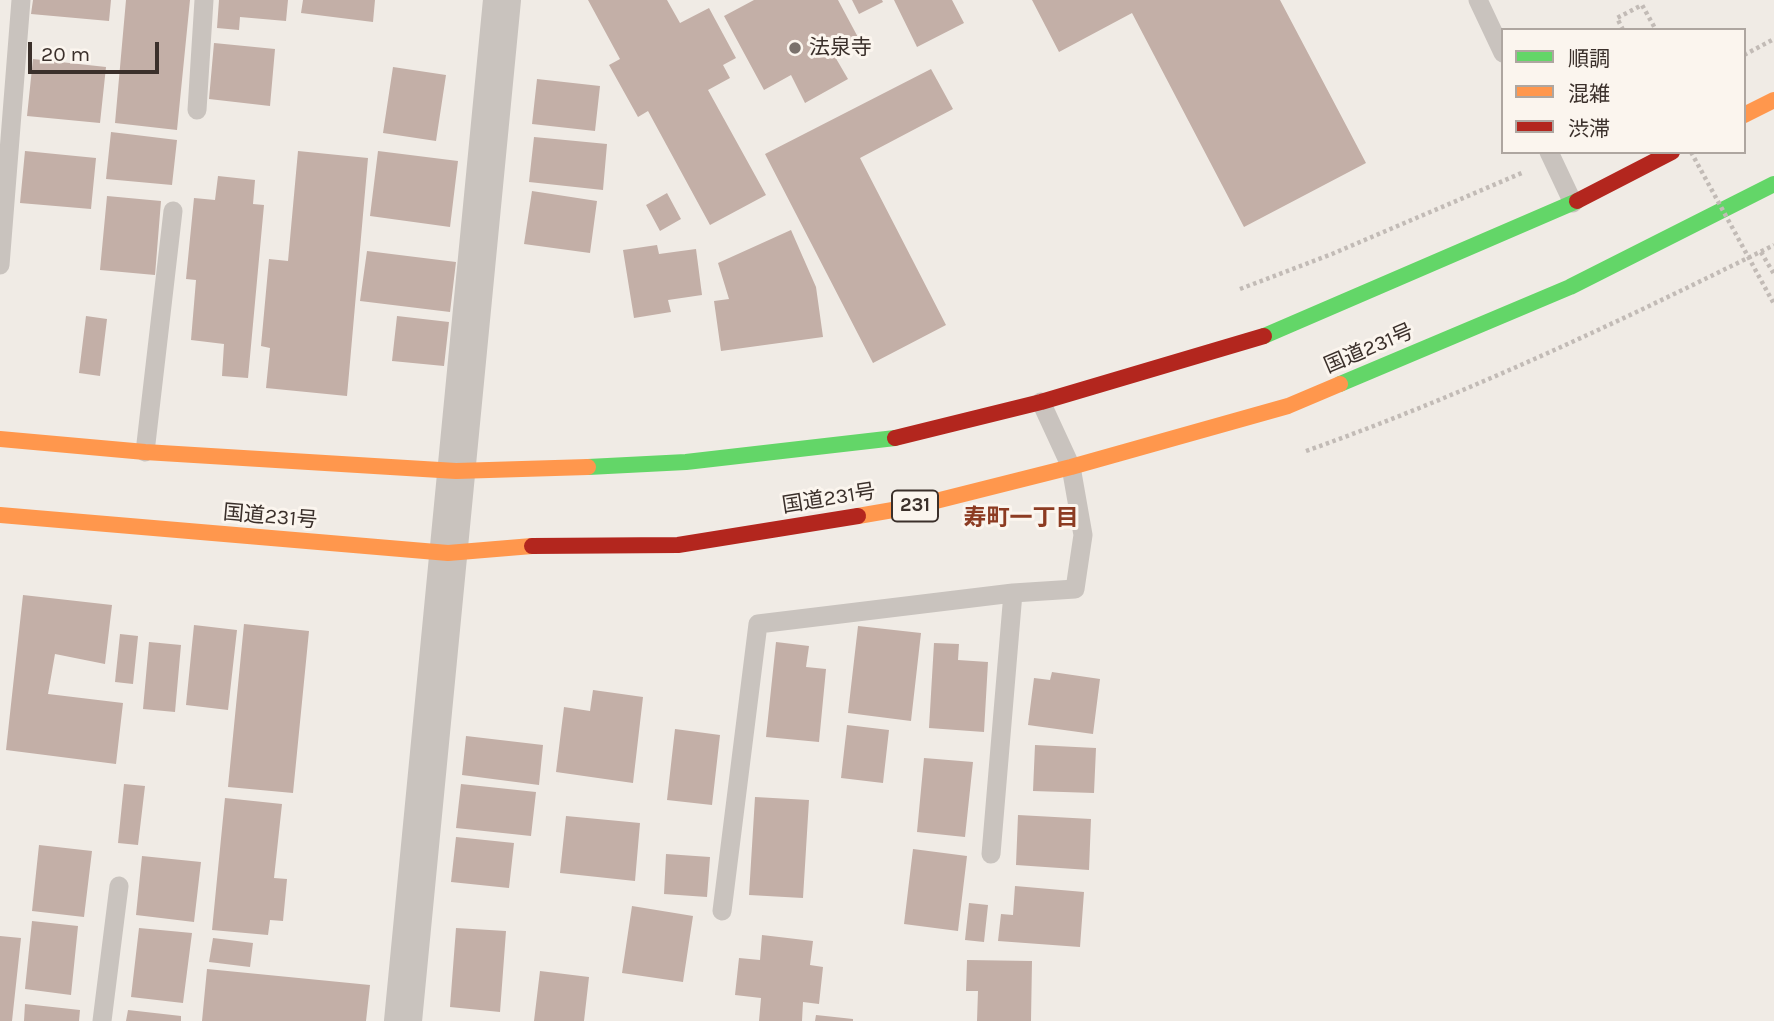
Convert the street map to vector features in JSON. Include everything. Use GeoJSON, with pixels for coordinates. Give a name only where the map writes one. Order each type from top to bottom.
{"type":"FeatureCollection","features":[{"type":"Feature","properties":{"kind":"highway"},"geometry":{"type":"LineString","coordinates":[[1746,114],[1774,100]]}},
{"type":"Feature","properties":{"kind":"highway"},"geometry":{"type":"LineString","coordinates":[[0,439],[145,452],[456,471],[673,463],[895,438],[1041,402],[1261,337],[1573,203],[1668,154]]}},
{"type":"Feature","properties":{"kind":"highway","name":"国道231号"},"geometry":{"type":"LineString","coordinates":[[0,515],[448,553],[546,545],[678,545],[916,506],[1071,467],[1287,406],[1570,287],[1774,184]]}},
{"type":"Feature","properties":{"kind":"street"},"geometry":{"type":"LineString","coordinates":[[403,1021],[502,0]]}},
{"type":"Feature","properties":{"kind":"lane"},"geometry":{"type":"LineString","coordinates":[[0,265],[20,0]]}},
{"type":"Feature","properties":{"kind":"lane"},"geometry":{"type":"LineString","coordinates":[[197,110],[204,0]]}},
{"type":"Feature","properties":{"kind":"lane"},"geometry":{"type":"LineString","coordinates":[[1478,0],[1501,49]]}},
{"type":"Feature","properties":{"kind":"lane"},"geometry":{"type":"LineString","coordinates":[[1551,156],[1573,203]]}},
{"type":"Feature","properties":{"kind":"lane"},"geometry":{"type":"LineString","coordinates":[[145,452],[173,211]]}},
{"type":"Feature","properties":{"kind":"lane"},"geometry":{"type":"LineString","coordinates":[[722,911],[758,624],[1013,593],[1075,589],[1083,535],[1071,467],[1041,402]]}},
{"type":"Feature","properties":{"kind":"lane"},"geometry":{"type":"LineString","coordinates":[[990,855],[1013,593]]}},
{"type":"Feature","properties":{"kind":"lane"},"geometry":{"type":"LineString","coordinates":[[102,1021],[119,886]]}},
{"type":"Feature","properties":{"kind":"path"},"geometry":{"type":"LineString","coordinates":[[1622,28],[1617,18],[1642,5],[1655,28]]}},
{"type":"Feature","properties":{"kind":"path"},"geometry":{"type":"LineString","coordinates":[[1746,54],[1774,38]]}},
{"type":"Feature","properties":{"kind":"path"},"geometry":{"type":"LineString","coordinates":[[1692,154],[1774,304]]}},
{"type":"Feature","properties":{"kind":"path"},"geometry":{"type":"LineString","coordinates":[[1240,289],[1332,254],[1551,156]]}},
{"type":"Feature","properties":{"kind":"path"},"geometry":{"type":"LineString","coordinates":[[1306,451],[1390,422],[1536,359],[1774,245]]}},
{"type":"Feature","properties":{"kind":"path"},"geometry":{"type":"LineString","coordinates":[[1761,252],[1774,275]]}},
{"type":"Feature","properties":{"kind":"building"},"geometry":{"type":"Polygon","coordinates":[[[33,0],[111,0],[109,21],[31,14],[33,0]]]}},
{"type":"Feature","properties":{"kind":"building"},"geometry":{"type":"Polygon","coordinates":[[[126,0],[190,0],[177,130],[115,123],[126,0]]]}},
{"type":"Feature","properties":{"kind":"building"},"geometry":{"type":"Polygon","coordinates":[[[219,0],[288,0],[286,21],[240,17],[239,30],[217,28],[219,0]]]}},
{"type":"Feature","properties":{"kind":"building"},"geometry":{"type":"Polygon","coordinates":[[[303,0],[375,0],[373,22],[301,13],[303,0]]]}},
{"type":"Feature","properties":{"kind":"building"},"geometry":{"type":"Polygon","coordinates":[[[588,0],[667,0],[680,23],[709,8],[736,58],[723,65],[730,78],[708,90],[766,195],[710,225],[648,111],[638,117],[609,65],[620,59],[588,0]]]}},
{"type":"Feature","properties":{"kind":"building","name":"法泉寺"},"geometry":{"type":"Polygon","coordinates":[[[754,0],[838,0],[860,41],[834,55],[848,79],[805,103],[791,75],[764,90],[724,16],[754,0]]]}},
{"type":"Feature","properties":{"kind":"building"},"geometry":{"type":"Polygon","coordinates":[[[852,0],[882,0],[883,2],[859,14],[852,0]]]}},
{"type":"Feature","properties":{"kind":"building"},"geometry":{"type":"Polygon","coordinates":[[[894,0],[952,0],[964,23],[917,47],[894,0]]]}},
{"type":"Feature","properties":{"kind":"building"},"geometry":{"type":"Polygon","coordinates":[[[1032,0],[1280,0],[1366,163],[1244,227],[1132,13],[1059,52],[1032,0]]]}},
{"type":"Feature","properties":{"kind":"building"},"geometry":{"type":"Polygon","coordinates":[[[214,43],[275,49],[270,106],[209,99],[214,43]]]}},
{"type":"Feature","properties":{"kind":"building"},"geometry":{"type":"Polygon","coordinates":[[[33,59],[106,67],[100,123],[27,116],[33,59]]]}},
{"type":"Feature","properties":{"kind":"building"},"geometry":{"type":"Polygon","coordinates":[[[393,67],[446,75],[436,141],[383,133],[393,67]]]}},
{"type":"Feature","properties":{"kind":"building"},"geometry":{"type":"Polygon","coordinates":[[[931,69],[953,109],[860,158],[946,325],[873,363],[765,154],[931,69]]]}},
{"type":"Feature","properties":{"kind":"building"},"geometry":{"type":"Polygon","coordinates":[[[537,79],[600,86],[595,131],[532,124],[537,79]]]}},
{"type":"Feature","properties":{"kind":"building"},"geometry":{"type":"Polygon","coordinates":[[[111,132],[177,140],[172,185],[106,179],[111,132]]]}},
{"type":"Feature","properties":{"kind":"building"},"geometry":{"type":"Polygon","coordinates":[[[534,137],[607,144],[603,190],[529,182],[534,137]]]}},
{"type":"Feature","properties":{"kind":"building"},"geometry":{"type":"Polygon","coordinates":[[[25,151],[96,158],[91,209],[20,203],[25,151]]]}},
{"type":"Feature","properties":{"kind":"building"},"geometry":{"type":"Polygon","coordinates":[[[298,151],[368,158],[347,396],[266,388],[270,348],[261,346],[269,259],[288,261],[298,151]]]}},
{"type":"Feature","properties":{"kind":"building"},"geometry":{"type":"Polygon","coordinates":[[[378,151],[458,161],[450,227],[370,216],[378,151]]]}},
{"type":"Feature","properties":{"kind":"building"},"geometry":{"type":"Polygon","coordinates":[[[218,176],[255,180],[253,204],[264,205],[248,378],[222,376],[224,344],[191,340],[196,280],[186,279],[194,198],[215,200],[218,176]]]}},
{"type":"Feature","properties":{"kind":"building"},"geometry":{"type":"Polygon","coordinates":[[[532,191],[597,201],[590,253],[524,244],[532,191]]]}},
{"type":"Feature","properties":{"kind":"building"},"geometry":{"type":"Polygon","coordinates":[[[667,193],[681,219],[660,231],[646,205],[667,193]]]}},
{"type":"Feature","properties":{"kind":"building"},"geometry":{"type":"Polygon","coordinates":[[[107,196],[161,201],[155,275],[100,270],[107,196]]]}},
{"type":"Feature","properties":{"kind":"building"},"geometry":{"type":"Polygon","coordinates":[[[791,230],[816,287],[823,337],[721,351],[714,301],[729,299],[718,263],[791,230]]]}},
{"type":"Feature","properties":{"kind":"building"},"geometry":{"type":"Polygon","coordinates":[[[657,245],[659,254],[696,249],[702,295],[668,300],[671,312],[634,318],[623,250],[657,245]]]}},
{"type":"Feature","properties":{"kind":"building"},"geometry":{"type":"Polygon","coordinates":[[[367,251],[456,262],[450,312],[360,301],[367,251]]]}},
{"type":"Feature","properties":{"kind":"building"},"geometry":{"type":"Polygon","coordinates":[[[86,316],[107,319],[100,376],[79,373],[86,316]]]}},
{"type":"Feature","properties":{"kind":"building"},"geometry":{"type":"Polygon","coordinates":[[[397,316],[449,322],[444,366],[392,361],[397,316]]]}},
{"type":"Feature","properties":{"kind":"building"},"geometry":{"type":"Polygon","coordinates":[[[23,595],[112,605],[105,664],[55,654],[48,694],[123,703],[116,764],[6,750],[23,595]]]}},
{"type":"Feature","properties":{"kind":"building"},"geometry":{"type":"Polygon","coordinates":[[[244,624],[309,631],[293,793],[228,787],[244,624]]]}},
{"type":"Feature","properties":{"kind":"building"},"geometry":{"type":"Polygon","coordinates":[[[194,625],[237,630],[228,710],[186,705],[194,625]]]}},
{"type":"Feature","properties":{"kind":"building"},"geometry":{"type":"Polygon","coordinates":[[[858,626],[921,633],[911,721],[848,713],[858,626]]]}},
{"type":"Feature","properties":{"kind":"building"},"geometry":{"type":"Polygon","coordinates":[[[120,634],[138,636],[133,684],[115,682],[120,634]]]}},
{"type":"Feature","properties":{"kind":"building"},"geometry":{"type":"Polygon","coordinates":[[[149,642],[181,645],[175,712],[143,709],[149,642]]]}},
{"type":"Feature","properties":{"kind":"building"},"geometry":{"type":"Polygon","coordinates":[[[776,642],[809,646],[806,667],[826,669],[819,742],[766,737],[776,642]]]}},
{"type":"Feature","properties":{"kind":"building"},"geometry":{"type":"Polygon","coordinates":[[[934,643],[959,644],[958,660],[988,662],[984,732],[929,728],[934,643]]]}},
{"type":"Feature","properties":{"kind":"building"},"geometry":{"type":"Polygon","coordinates":[[[1052,672],[1100,679],[1093,734],[1028,725],[1034,678],[1050,680],[1052,672]]]}},
{"type":"Feature","properties":{"kind":"building"},"geometry":{"type":"Polygon","coordinates":[[[593,690],[643,697],[633,783],[556,772],[564,707],[590,711],[593,690]]]}},
{"type":"Feature","properties":{"kind":"building"},"geometry":{"type":"Polygon","coordinates":[[[847,725],[889,730],[883,783],[841,778],[847,725]]]}},
{"type":"Feature","properties":{"kind":"building"},"geometry":{"type":"Polygon","coordinates":[[[675,729],[720,735],[712,805],[667,800],[675,729]]]}},
{"type":"Feature","properties":{"kind":"building"},"geometry":{"type":"Polygon","coordinates":[[[466,736],[543,745],[539,785],[462,775],[466,736]]]}},
{"type":"Feature","properties":{"kind":"building"},"geometry":{"type":"Polygon","coordinates":[[[1035,745],[1096,748],[1094,793],[1033,791],[1035,745]]]}},
{"type":"Feature","properties":{"kind":"building"},"geometry":{"type":"Polygon","coordinates":[[[924,758],[973,762],[965,837],[917,832],[924,758]]]}},
{"type":"Feature","properties":{"kind":"building"},"geometry":{"type":"Polygon","coordinates":[[[124,784],[145,786],[138,845],[118,843],[124,784]]]}},
{"type":"Feature","properties":{"kind":"building"},"geometry":{"type":"Polygon","coordinates":[[[461,784],[536,792],[531,836],[456,828],[461,784]]]}},
{"type":"Feature","properties":{"kind":"building"},"geometry":{"type":"Polygon","coordinates":[[[755,797],[809,800],[803,898],[749,895],[755,797]]]}},
{"type":"Feature","properties":{"kind":"building"},"geometry":{"type":"Polygon","coordinates":[[[225,798],[282,804],[274,878],[287,879],[283,921],[270,920],[268,935],[212,930],[225,798]]]}},
{"type":"Feature","properties":{"kind":"building"},"geometry":{"type":"Polygon","coordinates":[[[1018,815],[1091,819],[1089,870],[1016,865],[1018,815]]]}},
{"type":"Feature","properties":{"kind":"building"},"geometry":{"type":"Polygon","coordinates":[[[566,816],[640,823],[635,881],[560,873],[566,816]]]}},
{"type":"Feature","properties":{"kind":"building"},"geometry":{"type":"Polygon","coordinates":[[[456,837],[514,843],[509,888],[451,882],[456,837]]]}},
{"type":"Feature","properties":{"kind":"building"},"geometry":{"type":"Polygon","coordinates":[[[39,845],[92,851],[84,917],[32,911],[39,845]]]}},
{"type":"Feature","properties":{"kind":"building"},"geometry":{"type":"Polygon","coordinates":[[[913,849],[967,856],[958,931],[904,924],[913,849]]]}},
{"type":"Feature","properties":{"kind":"building"},"geometry":{"type":"Polygon","coordinates":[[[666,854],[710,857],[707,897],[664,894],[666,854]]]}},
{"type":"Feature","properties":{"kind":"building"},"geometry":{"type":"Polygon","coordinates":[[[142,856],[201,862],[194,922],[136,915],[142,856]]]}},
{"type":"Feature","properties":{"kind":"building"},"geometry":{"type":"Polygon","coordinates":[[[1015,886],[1084,892],[1080,947],[998,941],[1001,914],[1013,915],[1015,886]]]}},
{"type":"Feature","properties":{"kind":"building"},"geometry":{"type":"Polygon","coordinates":[[[969,903],[988,905],[984,942],[965,940],[969,903]]]}},
{"type":"Feature","properties":{"kind":"building"},"geometry":{"type":"Polygon","coordinates":[[[632,906],[693,916],[683,982],[622,973],[632,906]]]}},
{"type":"Feature","properties":{"kind":"building"},"geometry":{"type":"Polygon","coordinates":[[[32,921],[78,926],[71,995],[25,989],[32,921]]]}},
{"type":"Feature","properties":{"kind":"building"},"geometry":{"type":"Polygon","coordinates":[[[139,928],[192,933],[183,1003],[131,997],[139,928]]]}},
{"type":"Feature","properties":{"kind":"building"},"geometry":{"type":"Polygon","coordinates":[[[456,928],[506,931],[500,1012],[450,1007],[456,928]]]}},
{"type":"Feature","properties":{"kind":"building"},"geometry":{"type":"Polygon","coordinates":[[[762,935],[813,941],[810,965],[823,967],[819,1004],[803,1002],[802,1021],[759,1021],[761,998],[735,995],[739,958],[760,960],[762,935]]]}},
{"type":"Feature","properties":{"kind":"building"},"geometry":{"type":"Polygon","coordinates":[[[0,936],[21,938],[12,1021],[0,1021],[0,936]]]}},
{"type":"Feature","properties":{"kind":"building"},"geometry":{"type":"Polygon","coordinates":[[[213,938],[253,943],[250,967],[209,962],[213,938]]]}},
{"type":"Feature","properties":{"kind":"building"},"geometry":{"type":"Polygon","coordinates":[[[967,960],[1032,961],[1031,1021],[977,1021],[978,991],[966,991],[967,960]]]}},
{"type":"Feature","properties":{"kind":"building"},"geometry":{"type":"Polygon","coordinates":[[[207,969],[370,985],[366,1021],[202,1021],[207,969]]]}},
{"type":"Feature","properties":{"kind":"building"},"geometry":{"type":"Polygon","coordinates":[[[540,971],[589,977],[584,1021],[534,1021],[540,971]]]}},
{"type":"Feature","properties":{"kind":"building"},"geometry":{"type":"Polygon","coordinates":[[[25,1004],[80,1010],[79,1021],[24,1021],[25,1004]]]}},
{"type":"Feature","properties":{"kind":"building"},"geometry":{"type":"Polygon","coordinates":[[[128,1010],[181,1016],[181,1021],[126,1021],[128,1010]]]}},
{"type":"Feature","properties":{"kind":"building"},"geometry":{"type":"Polygon","coordinates":[[[816,1015],[853,1019],[853,1021],[815,1021],[816,1015]]]}},
{"type":"Feature","properties":{"kind":"traffic: fast"},"geometry":{"type":"LineString","coordinates":[[1340,384],[1570,287],[1774,184]]}},
{"type":"Feature","properties":{"kind":"traffic: fast"},"geometry":{"type":"LineString","coordinates":[[1264,336],[1577,201]]}},
{"type":"Feature","properties":{"kind":"traffic: fast"},"geometry":{"type":"LineString","coordinates":[[588,467],[686,462],[895,438]]}},
{"type":"Feature","properties":{"kind":"traffic: slow"},"geometry":{"type":"LineString","coordinates":[[1746,114],[1774,100]]}},
{"type":"Feature","properties":{"kind":"traffic: slow"},"geometry":{"type":"LineString","coordinates":[[858,516],[916,506],[1071,467],[1288,406],[1340,384]]}},
{"type":"Feature","properties":{"kind":"traffic: slow"},"geometry":{"type":"LineString","coordinates":[[0,439],[145,452],[456,471],[588,467]]}},
{"type":"Feature","properties":{"kind":"traffic: slow"},"geometry":{"type":"LineString","coordinates":[[0,515],[448,553],[532,546]]}},
{"type":"Feature","properties":{"kind":"traffic: jam"},"geometry":{"type":"LineString","coordinates":[[1577,201],[1668,154]]}},
{"type":"Feature","properties":{"kind":"traffic: jam"},"geometry":{"type":"LineString","coordinates":[[895,438],[1041,402],[1264,336]]}},
{"type":"Feature","properties":{"kind":"traffic: jam"},"geometry":{"type":"LineString","coordinates":[[532,546],[678,545],[858,516]]}},
{"type":"Feature","properties":{"kind":"place","name":"法泉寺"},"geometry":{"type":"Point","coordinates":[795,48]}},
{"type":"Feature","properties":{"kind":"district","name":"寿町一丁目"},"geometry":{"type":"Point","coordinates":[1021,518]}}]}
